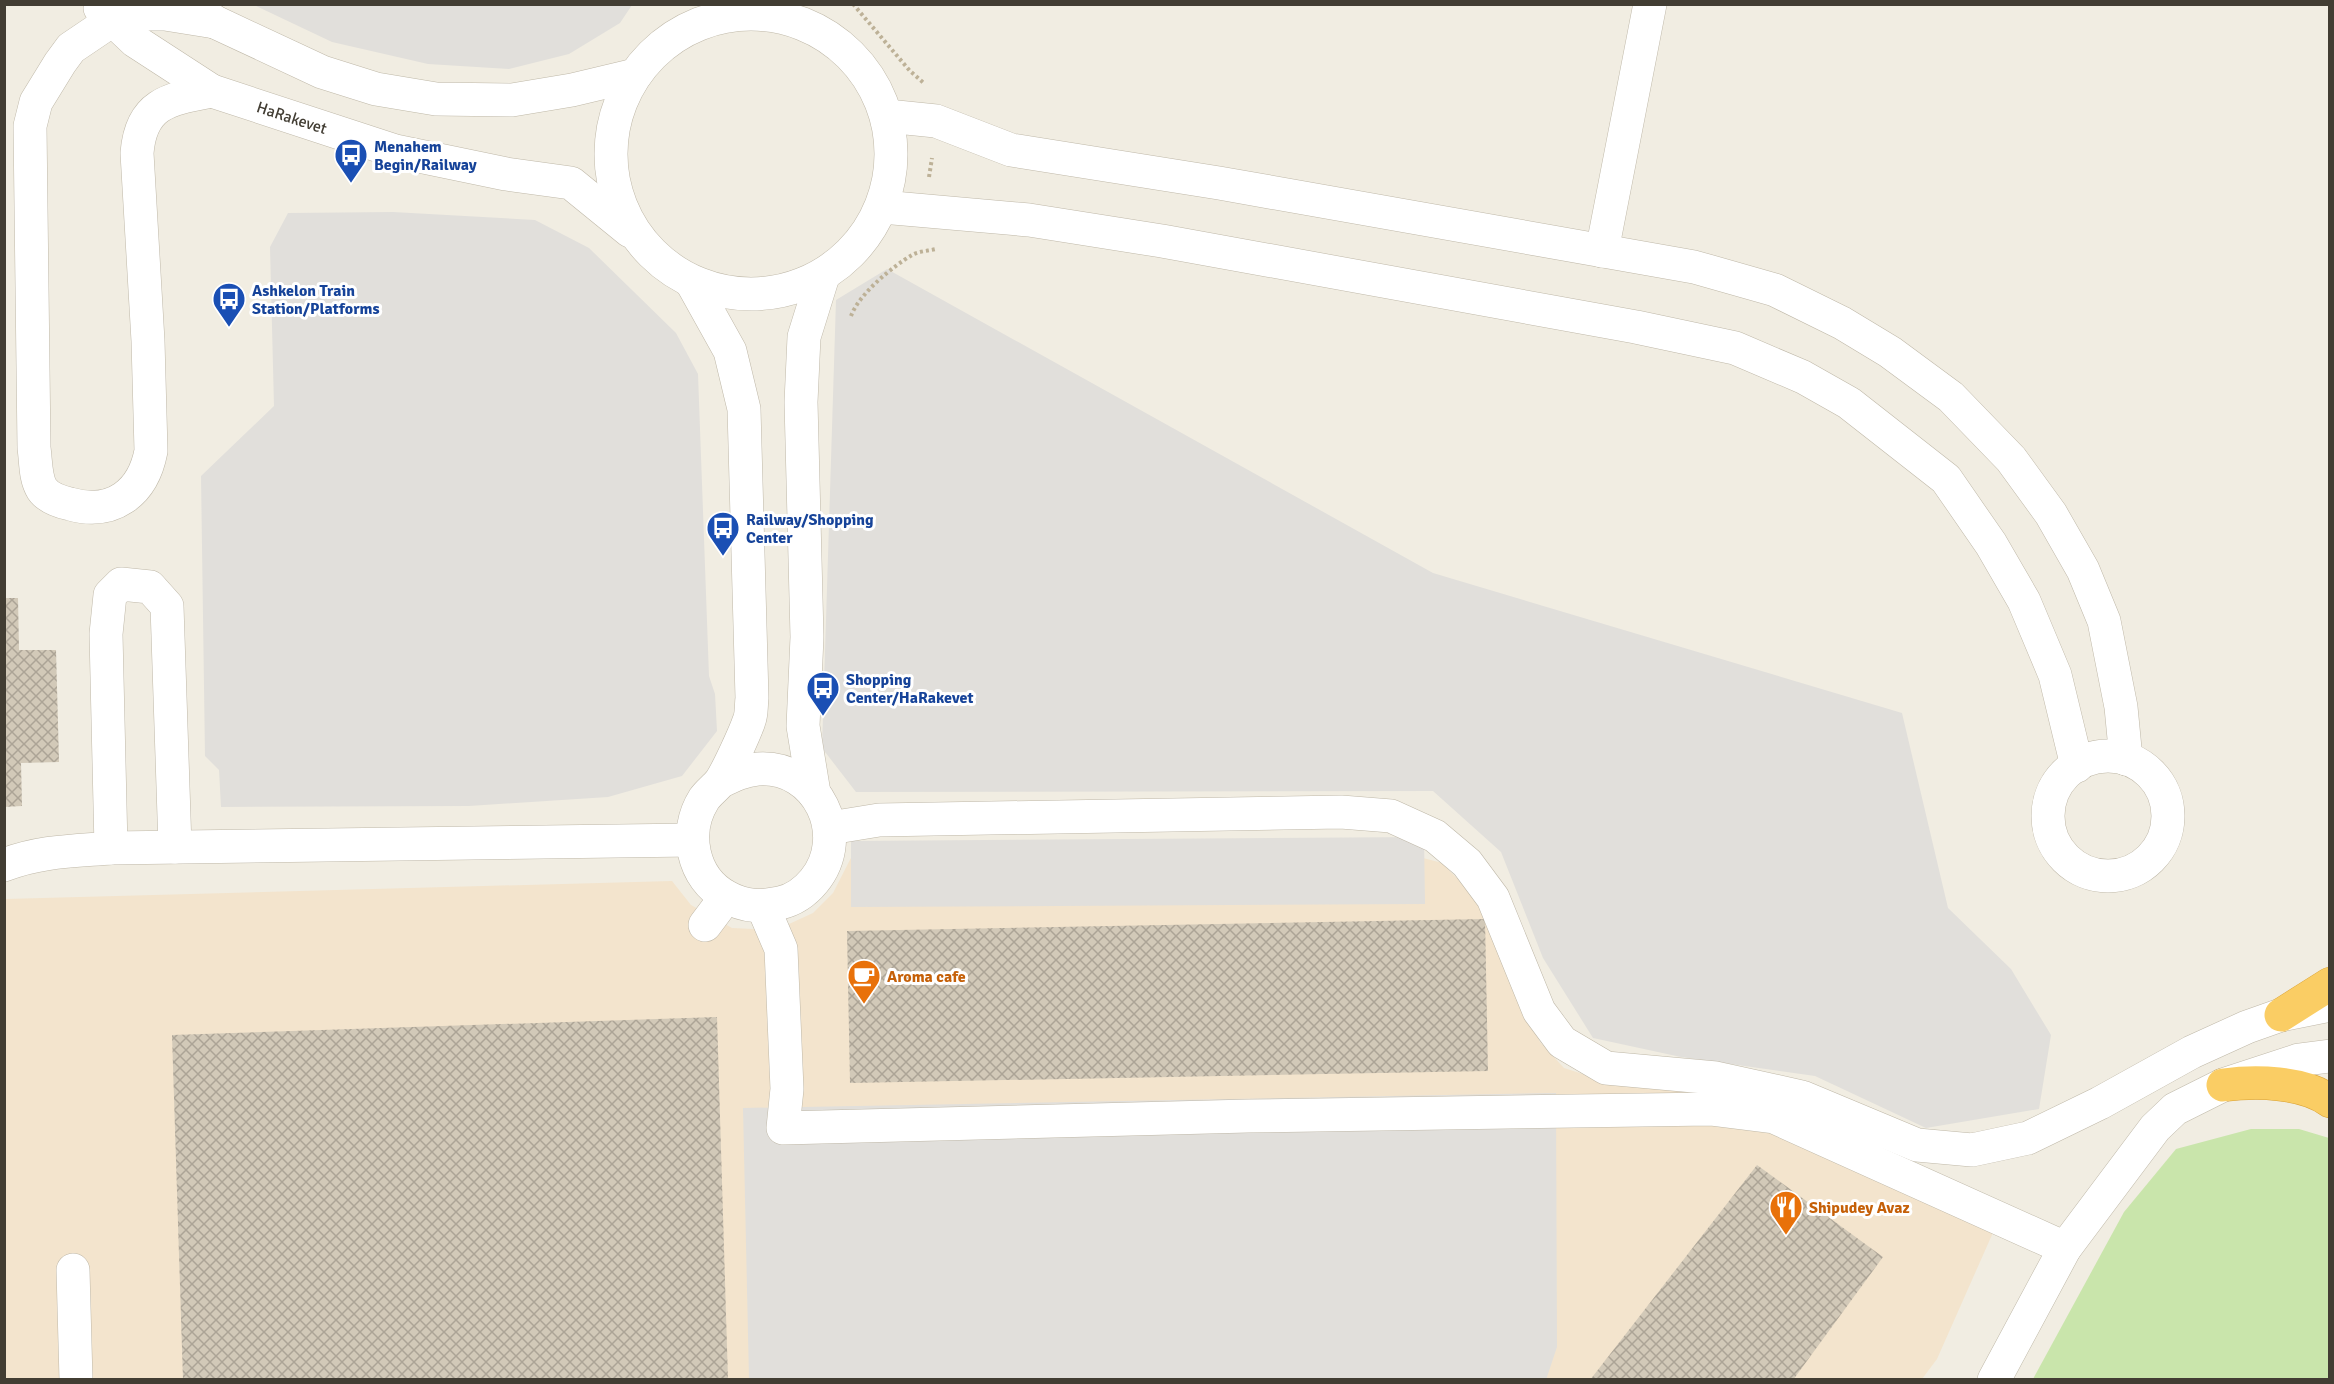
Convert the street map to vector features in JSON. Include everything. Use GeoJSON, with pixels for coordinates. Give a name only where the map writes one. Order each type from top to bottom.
{"type":"FeatureCollection","features":[{"type":"Feature","properties":{"kind":"highway"},"geometry":{"type":"LineString","coordinates":[[2281,1015],[2330,984]]}},
{"type":"Feature","properties":{"kind":"highway"},"geometry":{"type":"LineString","coordinates":[[2223,1086],[2244,1082],[2272,1082],[2322,1095],[2330,1101]]}},
{"type":"Feature","properties":{"kind":"street"},"geometry":{"type":"LineString","coordinates":[[664,44],[681,4]]}},
{"type":"Feature","properties":{"kind":"street"},"geometry":{"type":"LineString","coordinates":[[817,4],[835,42]]}},
{"type":"Feature","properties":{"kind":"street"},"geometry":{"type":"LineString","coordinates":[[1602,251],[1650,4]]}},
{"type":"Feature","properties":{"kind":"street"},"geometry":{"type":"LineString","coordinates":[[212,91],[169,100],[146,120],[138,132],[137,153],[148,341],[151,451],[148,466],[139,485],[123,499],[100,507],[78,506],[57,501],[42,490],[34,448],[30,126],[36,102],[60,63],[104,13],[203,13],[322,72],[376,89],[436,99],[512,100],[572,90],[635,75]]}},
{"type":"Feature","properties":{"kind":"street","name":"HaRakevet"},"geometry":{"type":"LineString","coordinates":[[104,13],[135,41],[212,91],[395,151],[506,174],[570,183],[637,236]]}},
{"type":"Feature","properties":{"kind":"street"},"geometry":{"type":"LineString","coordinates":[[750,14],[795,21],[835,42],[867,75],[887,116],[892,162],[882,207],[858,246],[823,276],[780,292],[735,294],[691,281],[653,255],[637,236],[617,198],[610,156],[616,113],[635,75],[664,44],[704,21],[750,14]]}},
{"type":"Feature","properties":{"kind":"street"},"geometry":{"type":"LineString","coordinates":[[887,116],[936,122],[1011,150],[1218,183],[1694,267],[1775,290],[1862,334],[1951,397],[2011,459],[2051,514],[2083,570],[2104,621],[2121,707],[2126,759]]}},
{"type":"Feature","properties":{"kind":"street"},"geometry":{"type":"LineString","coordinates":[[882,207],[1029,220],[1151,239],[1636,327],[1735,348],[1803,377],[1849,403],[1946,479],[1991,544],[2024,601],[2055,675],[2076,766]]}},
{"type":"Feature","properties":{"kind":"street"},"geometry":{"type":"LineString","coordinates":[[814,793],[803,726],[807,637],[801,402],[804,337],[823,276]]}},
{"type":"Feature","properties":{"kind":"street"},"geometry":{"type":"LineString","coordinates":[[691,281],[730,351],[744,409],[752,698],[750,720],[720,782]]}},
{"type":"Feature","properties":{"kind":"street"},"geometry":{"type":"LineString","coordinates":[[111,848],[106,634],[110,596],[120,584],[150,588],[167,606],[175,847]]}},
{"type":"Feature","properties":{"kind":"street"},"geometry":{"type":"LineString","coordinates":[[2106,755],[2132,759],[2151,773],[2164,792],[2169,815],[2164,839],[2152,858],[2132,872],[2109,877],[2085,872],[2066,859],[2052,839],[2048,816],[2052,793],[2065,773],[2076,766],[2085,759],[2106,755]]}},
{"type":"Feature","properties":{"kind":"street"},"geometry":{"type":"LineString","coordinates":[[759,769],[780,771],[798,778],[814,793],[824,808],[830,828],[829,850],[821,872],[806,890],[786,902],[763,907],[744,904],[726,897],[712,886],[694,858],[692,840],[694,818],[704,798],[720,782],[739,772],[759,769]]}},
{"type":"Feature","properties":{"kind":"street"},"geometry":{"type":"LineString","coordinates":[[830,828],[879,820],[1341,812],[1391,816],[1435,836],[1467,863],[1480,880],[1493,898],[1539,1011],[1562,1042],[1606,1068],[1716,1078],[1802,1096],[1917,1145],[1971,1150],[2028,1138],[2100,1103],[2192,1052],[2247,1027],[2281,1015],[2330,1005]]}},
{"type":"Feature","properties":{"kind":"street"},"geometry":{"type":"LineString","coordinates":[[4,865],[45,852],[111,848],[692,840]]}},
{"type":"Feature","properties":{"kind":"street"},"geometry":{"type":"LineString","coordinates":[[705,925],[726,897]]}},
{"type":"Feature","properties":{"kind":"street"},"geometry":{"type":"LineString","coordinates":[[763,907],[781,949],[787,1089],[783,1128],[1248,1116],[1710,1109],[1774,1117],[2066,1248]]}},
{"type":"Feature","properties":{"kind":"street"},"geometry":{"type":"LineString","coordinates":[[2123,1174],[2142,1116],[2192,1052]]}},
{"type":"Feature","properties":{"kind":"street"},"geometry":{"type":"LineString","coordinates":[[1994,1380],[2066,1248],[2155,1128],[2175,1109],[2223,1086],[2289,1063],[2330,1056]]}},
{"type":"Feature","properties":{"kind":"street"},"geometry":{"type":"LineString","coordinates":[[73,1270],[76,1380]]}},
{"type":"Feature","properties":{"kind":"path"},"geometry":{"type":"LineString","coordinates":[[853,4],[910,71],[926,85]]}},
{"type":"Feature","properties":{"kind":"path"},"geometry":{"type":"LineString","coordinates":[[849,320],[853,310],[872,286],[914,254],[939,249]]}},
{"type":"Feature","properties":{"kind":"shaded area"},"geometry":{"type":"Polygon","coordinates":[[[254,5],[632,5],[620,23],[569,54],[509,69],[428,64],[332,42],[254,5]]]}},
{"type":"Feature","properties":{"kind":"shaded area"},"geometry":{"type":"Polygon","coordinates":[[[393,212],[535,220],[589,248],[676,333],[698,374],[709,676],[715,694],[717,731],[682,776],[608,797],[469,806],[221,807],[219,770],[205,756],[201,476],[274,406],[270,247],[288,213],[393,212]]]}},
{"type":"Feature","properties":{"kind":"shaded area"},"geometry":{"type":"Polygon","coordinates":[[[887,269],[1433,573],[1902,713],[1948,908],[2011,969],[2051,1035],[2039,1109],[1926,1128],[1815,1076],[1681,1057],[1593,1038],[1543,958],[1501,852],[1433,791],[856,792],[822,748],[836,300],[887,269]]]}},
{"type":"Feature","properties":{"kind":"shaded area"},"geometry":{"type":"Polygon","coordinates":[[[1424,837],[1425,904],[851,907],[851,841],[1424,837]]]}},
{"type":"Feature","properties":{"kind":"shaded area"},"geometry":{"type":"Polygon","coordinates":[[[1363,842],[1442,863],[1481,903],[1504,967],[1540,1042],[1564,1068],[1614,1084],[1699,1090],[2003,1210],[1937,1359],[1922,1379],[5,1379],[5,899],[672,881],[691,905],[732,928],[776,930],[813,913],[833,893],[855,850],[1363,842]]]}},
{"type":"Feature","properties":{"kind":"shaded area"},"geometry":{"type":"Polygon","coordinates":[[[1556,1093],[1557,1347],[1546,1380],[749,1379],[743,1108],[1556,1093]]]}},
{"type":"Feature","properties":{"kind":"green space"},"geometry":{"type":"Polygon","coordinates":[[[2251,1129],[2299,1129],[2329,1138],[2329,1379],[2033,1379],[2124,1212],[2176,1149],[2251,1129]]]}},
{"type":"Feature","properties":{"kind":"building"},"geometry":{"type":"Polygon","coordinates":[[[4,598],[18,598],[19,650],[56,650],[59,762],[21,763],[22,806],[4,807],[4,598]]]}},
{"type":"Feature","properties":{"kind":"building"},"geometry":{"type":"Polygon","coordinates":[[[1485,919],[1488,1071],[850,1083],[847,931],[1485,919]]]}},
{"type":"Feature","properties":{"kind":"building"},"geometry":{"type":"Polygon","coordinates":[[[717,1017],[728,1380],[183,1380],[172,1035],[717,1017]]]}},
{"type":"Feature","properties":{"kind":"building"},"geometry":{"type":"Polygon","coordinates":[[[1757,1165],[1883,1257],[1793,1380],[1590,1380],[1757,1165]]]}},
{"type":"Feature","properties":{"kind":"place","name":"Menahem Begin/Railway"},"geometry":{"type":"Point","coordinates":[351,184]}},
{"type":"Feature","properties":{"kind":"place","name":"Ashkelon Train Station/Platforms"},"geometry":{"type":"Point","coordinates":[229,328]}},
{"type":"Feature","properties":{"kind":"place","name":"Railway/Shopping Center"},"geometry":{"type":"Point","coordinates":[723,557]}},
{"type":"Feature","properties":{"kind":"place","name":"Shopping Center/HaRakevet"},"geometry":{"type":"Point","coordinates":[823,717]}},
{"type":"Feature","properties":{"kind":"place","name":"Aroma cafe"},"geometry":{"type":"Point","coordinates":[864,1005]}},
{"type":"Feature","properties":{"kind":"place","name":"Shipudey Avaz"},"geometry":{"type":"Point","coordinates":[1786,1236]}}]}
